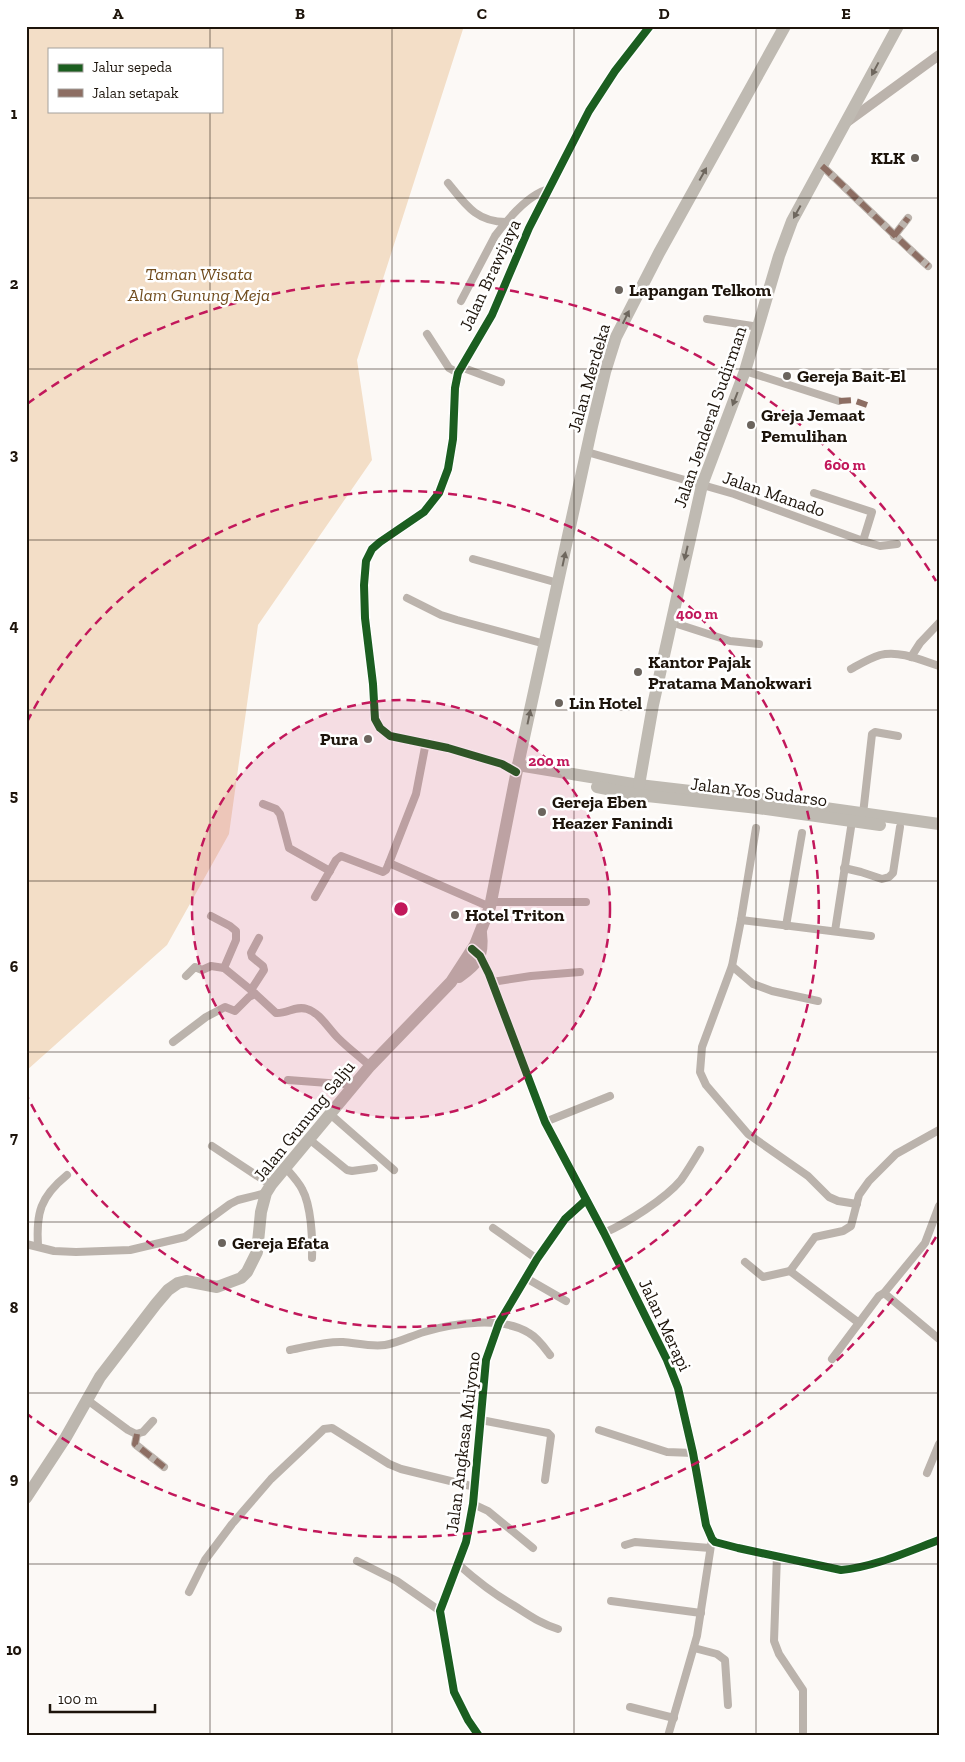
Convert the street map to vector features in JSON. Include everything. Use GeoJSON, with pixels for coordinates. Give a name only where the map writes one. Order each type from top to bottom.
{"type":"FeatureCollection","features":[{"type":"Feature","properties":{"kind":"highway","name":"Jalan Merdeka"},"geometry":{"type":"LineString","coordinates":[[517,768],[605,372],[616,337],[654,262],[785,26]]}},
{"type":"Feature","properties":{"kind":"highway","name":"Jalan Jenderal Sudirman"},"geometry":{"type":"LineString","coordinates":[[639,785],[670,622],[702,485],[745,371],[778,256],[788,230],[846,122],[861,105],[898,26]]}},
{"type":"Feature","properties":{"kind":"highway","name":"Jalan Yos Sudarso"},"geometry":{"type":"LineString","coordinates":[[517,768],[789,808],[852,821],[939,832]]}},
{"type":"Feature","properties":{"kind":"highway","name":"Jalan Yos Sudarso"},"geometry":{"type":"LineString","coordinates":[[517,768],[638,795],[863,814],[939,824]]}},
{"type":"Feature","properties":{"kind":"main road"},"geometry":{"type":"LineString","coordinates":[[474,956],[482,950],[481,931],[490,904],[517,768]]}},
{"type":"Feature","properties":{"kind":"main road","name":"Jalan Gunung Salju"},"geometry":{"type":"LineString","coordinates":[[26,1498],[66,1437],[86,1399],[168,1290],[178,1283],[186,1281],[217,1287],[241,1278],[252,1263],[257,1252],[261,1212],[269,1188],[370,1066],[474,956]]}},
{"type":"Feature","properties":{"kind":"street","name":"Jalan Brawijaya"},"geometry":{"type":"LineString","coordinates":[[517,768],[426,742],[390,736],[380,728],[375,719],[374,684],[365,618],[366,561],[372,549],[424,512],[439,493],[448,468],[453,439],[455,388],[460,370],[492,315],[529,228],[589,111],[624,58],[650,26]]}},
{"type":"Feature","properties":{"kind":"street"},"geometry":{"type":"LineString","coordinates":[[861,105],[939,55]]}},
{"type":"Feature","properties":{"kind":"street"},"geometry":{"type":"LineString","coordinates":[[822,166],[894,236],[928,266]]}},
{"type":"Feature","properties":{"kind":"street"},"geometry":{"type":"LineString","coordinates":[[448,183],[471,210],[482,218],[494,222],[506,222]]}},
{"type":"Feature","properties":{"kind":"street"},"geometry":{"type":"LineString","coordinates":[[461,301],[495,236],[506,222],[539,192],[550,189]]}},
{"type":"Feature","properties":{"kind":"street"},"geometry":{"type":"LineString","coordinates":[[894,236],[908,218]]}},
{"type":"Feature","properties":{"kind":"street"},"geometry":{"type":"LineString","coordinates":[[707,319],[759,327]]}},
{"type":"Feature","properties":{"kind":"street"},"geometry":{"type":"LineString","coordinates":[[427,334],[448,368],[501,382]]}},
{"type":"Feature","properties":{"kind":"street"},"geometry":{"type":"LineString","coordinates":[[745,371],[839,401]]}},
{"type":"Feature","properties":{"kind":"street","name":"Jalan Manado"},"geometry":{"type":"LineString","coordinates":[[587,452],[768,505],[862,541],[880,546],[896,544]]}},
{"type":"Feature","properties":{"kind":"street"},"geometry":{"type":"LineString","coordinates":[[814,493],[872,512],[862,541]]}},
{"type":"Feature","properties":{"kind":"street"},"geometry":{"type":"LineString","coordinates":[[473,559],[558,583]]}},
{"type":"Feature","properties":{"kind":"street"},"geometry":{"type":"LineString","coordinates":[[407,598],[441,615],[545,644]]}},
{"type":"Feature","properties":{"kind":"street"},"geometry":{"type":"LineString","coordinates":[[670,622],[730,641],[759,644]]}},
{"type":"Feature","properties":{"kind":"street"},"geometry":{"type":"LineString","coordinates":[[911,657],[920,643],[939,623]]}},
{"type":"Feature","properties":{"kind":"street"},"geometry":{"type":"LineString","coordinates":[[851,669],[885,654],[911,657],[939,666]]}},
{"type":"Feature","properties":{"kind":"street"},"geometry":{"type":"LineString","coordinates":[[863,814],[872,734],[875,732],[898,736]]}},
{"type":"Feature","properties":{"kind":"street"},"geometry":{"type":"LineString","coordinates":[[315,897],[336,860],[341,856],[383,872],[386,870],[416,794],[426,742]]}},
{"type":"Feature","properties":{"kind":"street"},"geometry":{"type":"LineString","coordinates":[[263,804],[276,809],[280,814],[290,848],[330,871]]}},
{"type":"Feature","properties":{"kind":"street"},"geometry":{"type":"LineString","coordinates":[[835,932],[852,821]]}},
{"type":"Feature","properties":{"kind":"street"},"geometry":{"type":"LineString","coordinates":[[844,868],[882,879],[889,876],[893,873],[900,827]]}},
{"type":"Feature","properties":{"kind":"street"},"geometry":{"type":"LineString","coordinates":[[756,828],[742,920],[732,966],[702,1047],[700,1072],[702,1081],[742,1128],[757,1142],[808,1176],[829,1197],[838,1202],[857,1204]]}},
{"type":"Feature","properties":{"kind":"street"},"geometry":{"type":"LineString","coordinates":[[786,926],[802,833]]}},
{"type":"Feature","properties":{"kind":"street"},"geometry":{"type":"LineString","coordinates":[[389,863],[490,904],[586,902]]}},
{"type":"Feature","properties":{"kind":"street"},"geometry":{"type":"LineString","coordinates":[[211,916],[236,931],[236,940],[224,968]]}},
{"type":"Feature","properties":{"kind":"street"},"geometry":{"type":"LineString","coordinates":[[742,920],[871,936]]}},
{"type":"Feature","properties":{"kind":"street"},"geometry":{"type":"LineString","coordinates":[[173,1042],[206,1017],[225,1007],[235,1011],[253,992],[264,970],[264,966],[250,953],[259,938]]}},
{"type":"Feature","properties":{"kind":"street","name":"Jalan Merapi"},"geometry":{"type":"LineString","coordinates":[[474,956],[490,978],[544,1122],[604,1233],[667,1360],[678,1388],[711,1544]]}},
{"type":"Feature","properties":{"kind":"street"},"geometry":{"type":"LineString","coordinates":[[186,976],[195,967],[202,970],[211,966],[224,968],[276,1013],[284,1013],[295,1009],[307,1009],[320,1018],[337,1037],[370,1066]]}},
{"type":"Feature","properties":{"kind":"street"},"geometry":{"type":"LineString","coordinates":[[732,966],[753,984],[772,991],[818,1001]]}},
{"type":"Feature","properties":{"kind":"street"},"geometry":{"type":"LineString","coordinates":[[490,978],[580,972]]}},
{"type":"Feature","properties":{"kind":"street"},"geometry":{"type":"LineString","coordinates":[[288,1080],[354,1086]]}},
{"type":"Feature","properties":{"kind":"street"},"geometry":{"type":"LineString","coordinates":[[544,1122],[610,1096]]}},
{"type":"Feature","properties":{"kind":"street"},"geometry":{"type":"LineString","coordinates":[[330,1114],[394,1170]]}},
{"type":"Feature","properties":{"kind":"street"},"geometry":{"type":"LineString","coordinates":[[745,1262],[763,1277],[790,1271],[815,1237],[843,1231],[851,1226],[863,1189],[888,1162],[904,1150],[939,1130]]}},
{"type":"Feature","properties":{"kind":"street"},"geometry":{"type":"LineString","coordinates":[[309,1139],[350,1172],[374,1168]]}},
{"type":"Feature","properties":{"kind":"street"},"geometry":{"type":"LineString","coordinates":[[212,1146],[269,1188]]}},
{"type":"Feature","properties":{"kind":"street"},"geometry":{"type":"LineString","coordinates":[[604,1233],[633,1218],[675,1186],[687,1172],[700,1150]]}},
{"type":"Feature","properties":{"kind":"street"},"geometry":{"type":"LineString","coordinates":[[285,1167],[303,1190],[306,1199],[312,1258]]}},
{"type":"Feature","properties":{"kind":"street"},"geometry":{"type":"LineString","coordinates":[[38,1246],[36,1224],[42,1203],[52,1187],[67,1175]]}},
{"type":"Feature","properties":{"kind":"street"},"geometry":{"type":"LineString","coordinates":[[26,1244],[54,1251],[130,1250],[180,1238],[189,1234],[230,1204],[269,1188]]}},
{"type":"Feature","properties":{"kind":"street","name":"Jalan Angkasa Mulyono"},"geometry":{"type":"LineString","coordinates":[[440,1611],[459,1565],[466,1542],[475,1487],[486,1360],[499,1323],[537,1259],[565,1219],[586,1200]]}},
{"type":"Feature","properties":{"kind":"street"},"geometry":{"type":"LineString","coordinates":[[832,1359],[879,1296],[884,1293],[926,1243],[938,1215],[939,1206]]}},
{"type":"Feature","properties":{"kind":"street"},"geometry":{"type":"LineString","coordinates":[[493,1228],[537,1259]]}},
{"type":"Feature","properties":{"kind":"street"},"geometry":{"type":"LineString","coordinates":[[790,1271],[859,1323]]}},
{"type":"Feature","properties":{"kind":"street"},"geometry":{"type":"LineString","coordinates":[[526,1278],[566,1301]]}},
{"type":"Feature","properties":{"kind":"street"},"geometry":{"type":"LineString","coordinates":[[884,1293],[939,1338]]}},
{"type":"Feature","properties":{"kind":"street"},"geometry":{"type":"LineString","coordinates":[[290,1350],[330,1342],[388,1345],[439,1328],[464,1324],[499,1323],[509,1324],[528,1332],[539,1340],[550,1355]]}},
{"type":"Feature","properties":{"kind":"street"},"geometry":{"type":"LineString","coordinates":[[86,1399],[128,1430],[137,1434],[143,1432],[153,1421]]}},
{"type":"Feature","properties":{"kind":"street"},"geometry":{"type":"LineString","coordinates":[[481,1420],[548,1433],[551,1436],[545,1480]]}},
{"type":"Feature","properties":{"kind":"street"},"geometry":{"type":"LineString","coordinates":[[189,1592],[205,1560],[232,1524],[271,1479],[324,1429],[332,1428],[389,1464],[401,1469],[475,1487]]}},
{"type":"Feature","properties":{"kind":"street"},"geometry":{"type":"LineString","coordinates":[[600,1430],[667,1452],[693,1453]]}},
{"type":"Feature","properties":{"kind":"street"},"geometry":{"type":"LineString","coordinates":[[137,1434],[135,1444],[164,1468]]}},
{"type":"Feature","properties":{"kind":"street"},"geometry":{"type":"LineString","coordinates":[[928,1473],[939,1444]]}},
{"type":"Feature","properties":{"kind":"street"},"geometry":{"type":"LineString","coordinates":[[473,1504],[488,1511],[533,1548]]}},
{"type":"Feature","properties":{"kind":"street"},"geometry":{"type":"LineString","coordinates":[[625,1545],[641,1542],[711,1544],[715,1542],[841,1570],[896,1556],[939,1540]]}},
{"type":"Feature","properties":{"kind":"street"},"geometry":{"type":"LineString","coordinates":[[668,1736],[694,1648],[711,1544]]}},
{"type":"Feature","properties":{"kind":"street"},"geometry":{"type":"LineString","coordinates":[[776,1555],[774,1641],[779,1654],[803,1690],[803,1736]]}},
{"type":"Feature","properties":{"kind":"street"},"geometry":{"type":"LineString","coordinates":[[357,1561],[398,1581],[440,1611],[454,1692],[468,1720],[479,1736]]}},
{"type":"Feature","properties":{"kind":"street"},"geometry":{"type":"LineString","coordinates":[[459,1565],[499,1598],[541,1624],[558,1629]]}},
{"type":"Feature","properties":{"kind":"street"},"geometry":{"type":"LineString","coordinates":[[611,1601],[701,1613]]}},
{"type":"Feature","properties":{"kind":"street"},"geometry":{"type":"LineString","coordinates":[[694,1648],[718,1654],[726,1660],[728,1705]]}},
{"type":"Feature","properties":{"kind":"street"},"geometry":{"type":"LineString","coordinates":[[630,1707],[674,1718]]}},
{"type":"Feature","properties":{"kind":"green space","name":"Taman Wisata Alam Gunung Meja"},"geometry":{"type":"Polygon","coordinates":[[[26,26],[464,26],[357,360],[372,460],[258,625],[229,834],[167,945],[26,1071],[26,26]]]}},
{"type":"Feature","properties":{"kind":"marked path"},"geometry":{"type":"LineString","coordinates":[[822,166],[928,266]]}},
{"type":"Feature","properties":{"kind":"marked path"},"geometry":{"type":"LineString","coordinates":[[894,236],[908,218]]}},
{"type":"Feature","properties":{"kind":"marked path"},"geometry":{"type":"LineString","coordinates":[[839,401],[853,400],[867,405]]}},
{"type":"Feature","properties":{"kind":"marked path"},"geometry":{"type":"LineString","coordinates":[[137,1434],[135,1444],[164,1467]]}},
{"type":"Feature","properties":{"kind":"cycle path"},"geometry":{"type":"LineString","coordinates":[[516,772],[502,764],[448,748],[390,736],[380,728],[375,719],[365,618],[364,585],[366,561],[372,549],[424,512],[439,493],[448,469],[453,439],[455,388],[458,373],[492,315],[529,228],[589,111],[615,71],[650,26]]}},
{"type":"Feature","properties":{"kind":"cycle path"},"geometry":{"type":"LineString","coordinates":[[472,949],[480,956],[489,974],[545,1122],[604,1233],[667,1360],[678,1388],[693,1453],[706,1525],[712,1539],[715,1542],[738,1548],[841,1570],[866,1566],[939,1540]]}},
{"type":"Feature","properties":{"kind":"cycle path"},"geometry":{"type":"LineString","coordinates":[[479,1736],[468,1720],[454,1692],[440,1611],[466,1542],[473,1504],[486,1360],[499,1323],[537,1259],[565,1219],[586,1200]]}},
{"type":"Feature","properties":{"kind":"place","name":"KLK"},"geometry":{"type":"Point","coordinates":[915,158]}},
{"type":"Feature","properties":{"kind":"place","name":"Lapangan Telkom"},"geometry":{"type":"Point","coordinates":[619,290]}},
{"type":"Feature","properties":{"kind":"place","name":"Gereja Bait-El"},"geometry":{"type":"Point","coordinates":[787,376]}},
{"type":"Feature","properties":{"kind":"place","name":"Greja Jemaat Pemulihan"},"geometry":{"type":"Point","coordinates":[751,425]}},
{"type":"Feature","properties":{"kind":"place","name":"Kantor Pajak Pratama Manokwari"},"geometry":{"type":"Point","coordinates":[638,672]}},
{"type":"Feature","properties":{"kind":"place","name":"Lin Hotel"},"geometry":{"type":"Point","coordinates":[559,703]}},
{"type":"Feature","properties":{"kind":"place","name":"Pura"},"geometry":{"type":"Point","coordinates":[368,739]}},
{"type":"Feature","properties":{"kind":"place","name":"Gereja Eben Heazer Fanindi"},"geometry":{"type":"Point","coordinates":[542,812]}},
{"type":"Feature","properties":{"kind":"place","name":"Hotel Triton"},"geometry":{"type":"Point","coordinates":[455,915]}},
{"type":"Feature","properties":{"kind":"place","name":"Gereja Efata"},"geometry":{"type":"Point","coordinates":[222,1243]}}]}
